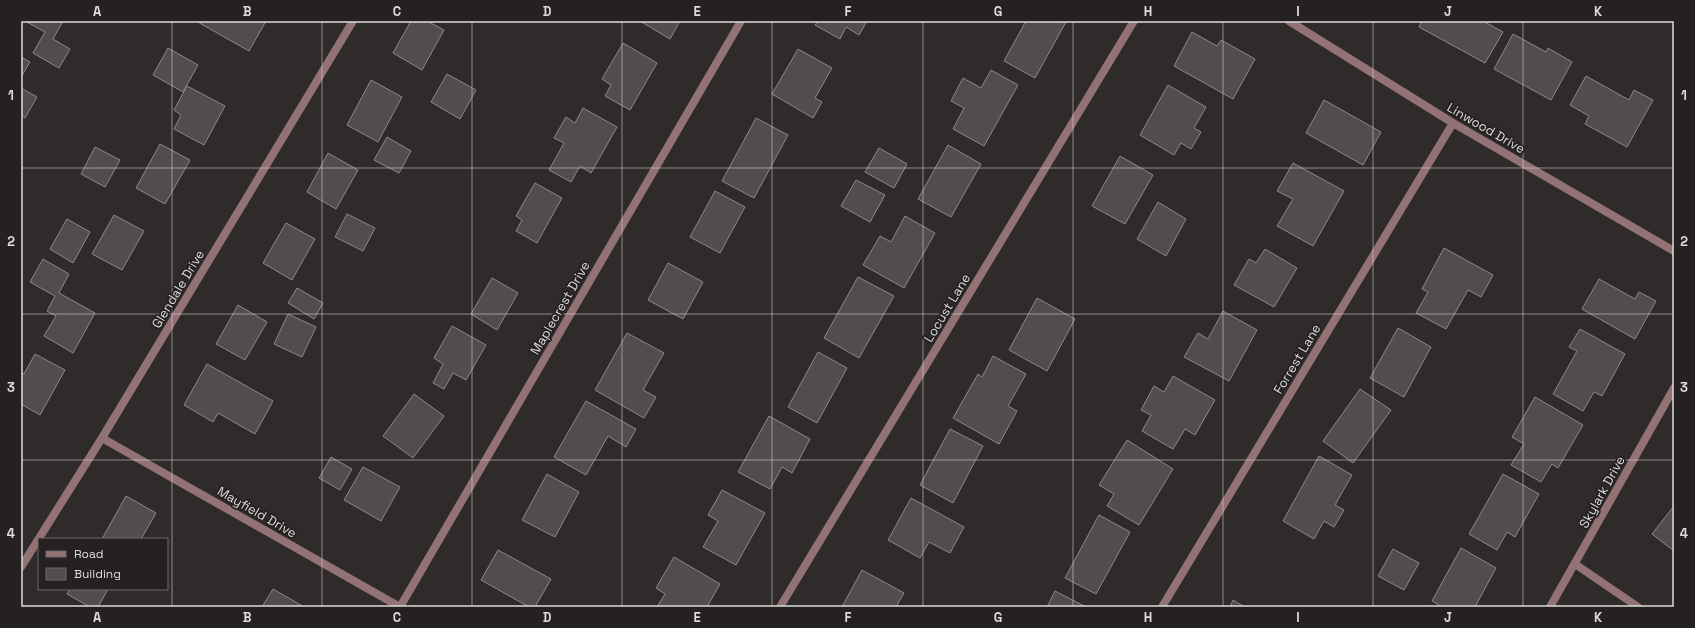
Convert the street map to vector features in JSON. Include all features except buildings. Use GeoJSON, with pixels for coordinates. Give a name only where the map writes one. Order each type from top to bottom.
{"type":"FeatureCollection","features":[{"type":"Feature","properties":{"kind":"street","name":"Glendale Drive"},"geometry":{"type":"LineString","coordinates":[[40,538],[102,438],[353,21]]}},
{"type":"Feature","properties":{"kind":"street","name":"Maplecrest Drive"},"geometry":{"type":"LineString","coordinates":[[400,607],[741,21]]}},
{"type":"Feature","properties":{"kind":"street","name":"Locust Lane"},"geometry":{"type":"LineString","coordinates":[[780,607],[1134,21]]}},
{"type":"Feature","properties":{"kind":"street","name":"Linwood Drive"},"geometry":{"type":"LineString","coordinates":[[1289,21],[1453,123],[1674,251]]}},
{"type":"Feature","properties":{"kind":"street","name":"Forrest Lane"},"geometry":{"type":"LineString","coordinates":[[1162,607],[1453,123]]}},
{"type":"Feature","properties":{"kind":"street","name":"Skylark Drive"},"geometry":{"type":"LineString","coordinates":[[1550,607],[1674,388]]}},
{"type":"Feature","properties":{"kind":"street","name":"Mayfield Drive"},"geometry":{"type":"LineString","coordinates":[[102,438],[400,607]]}},
{"type":"Feature","properties":{"kind":"street","name":"Glendale Drive"},"geometry":{"type":"LineString","coordinates":[[21,568],[38,541]]}},
{"type":"Feature","properties":{"kind":"street"},"geometry":{"type":"LineString","coordinates":[[1575,564],[1638,607]]}}]}
